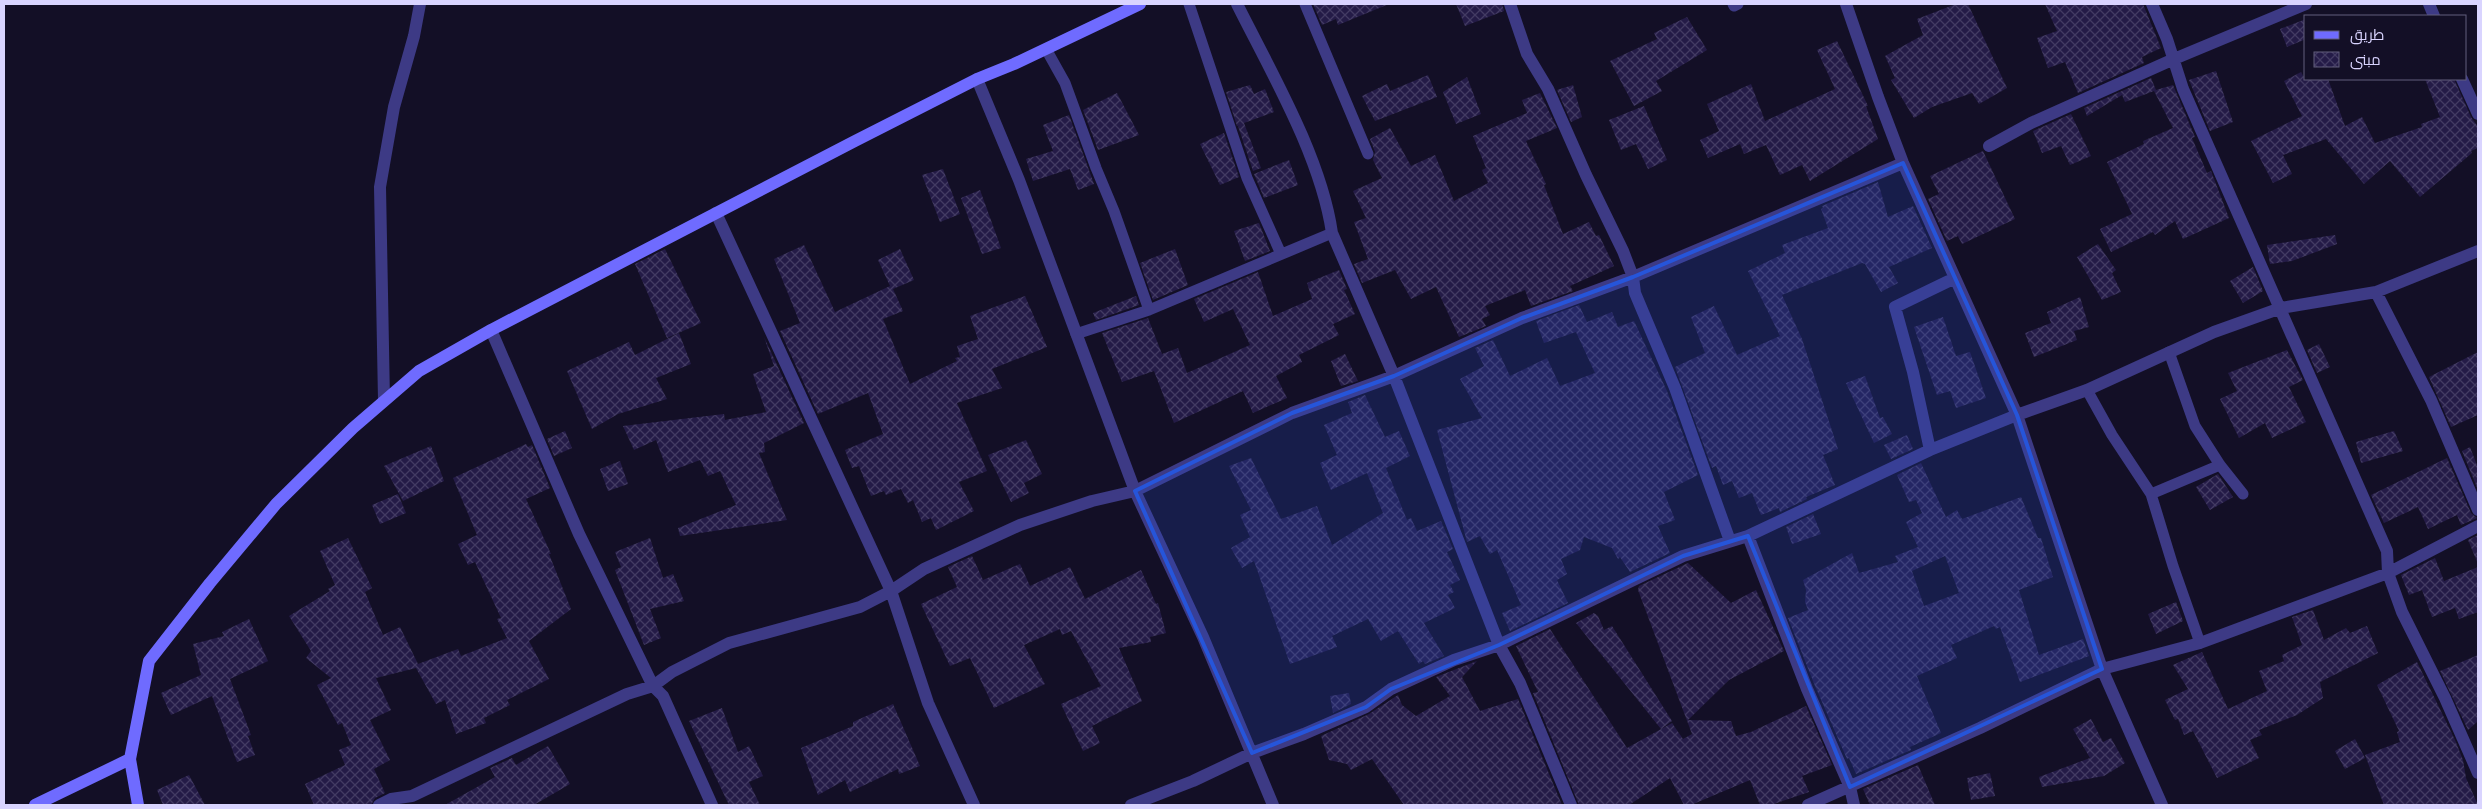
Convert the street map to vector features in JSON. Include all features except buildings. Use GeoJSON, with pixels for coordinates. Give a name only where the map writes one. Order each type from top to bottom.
{"type":"FeatureCollection","features":[{"type":"Feature","properties":{"kind":"street"},"geometry":{"type":"LineString","coordinates":[[384,400],[380,187],[394,107],[414,36],[420,4]]}},
{"type":"Feature","properties":{"kind":"street"},"geometry":{"type":"LineString","coordinates":[[138,805],[130,759],[149,661],[210,583],[276,504],[353,428],[419,371],[491,330],[977,79],[1046,49],[1140,4]]}},
{"type":"Feature","properties":{"kind":"street"},"geometry":{"type":"LineString","coordinates":[[1237,4],[1299,128],[1328,211],[1332,233],[1394,376],[1499,644],[1520,683],[1572,805]]}},
{"type":"Feature","properties":{"kind":"street"},"geometry":{"type":"LineString","coordinates":[[1510,4],[1527,54],[1548,89],[1586,175],[1623,251],[1632,277],[1635,293],[1675,388],[1730,541]]}},
{"type":"Feature","properties":{"kind":"street"},"geometry":{"type":"LineString","coordinates":[[1846,4],[1903,163],[2017,415],[2102,669],[2162,805]]}},
{"type":"Feature","properties":{"kind":"street"},"geometry":{"type":"LineString","coordinates":[[2152,4],[2174,59],[2183,89],[2387,551],[2388,573],[2402,612],[2445,698],[2478,773]]}},
{"type":"Feature","properties":{"kind":"street"},"geometry":{"type":"LineString","coordinates":[[1989,146],[2031,123],[2174,59],[2306,4]]}},
{"type":"Feature","properties":{"kind":"street"},"geometry":{"type":"LineString","coordinates":[[977,79],[1018,180],[1135,491],[1195,619],[1273,805]]}},
{"type":"Feature","properties":{"kind":"street"},"geometry":{"type":"LineString","coordinates":[[2462,80],[2478,114]]}},
{"type":"Feature","properties":{"kind":"street"},"geometry":{"type":"LineString","coordinates":[[379,805],[391,799],[412,796],[627,694],[653,686],[672,672],[729,643],[860,607],[891,591],[924,569],[1020,525],[1092,501],[1135,491],[1292,413],[1394,376],[1522,318],[1632,277],[1903,163]]}},
{"type":"Feature","properties":{"kind":"street"},"geometry":{"type":"LineString","coordinates":[[716,213],[891,591],[928,703],[974,805]]}},
{"type":"Feature","properties":{"kind":"street"},"geometry":{"type":"LineString","coordinates":[[1131,805],[1193,780],[1252,752],[1313,730],[1366,707],[1391,689],[1454,660],[1499,644],[1684,556],[1748,536],[1930,450],[2017,415],[2087,390],[2214,332],[2281,308],[2376,292],[2478,251]]}},
{"type":"Feature","properties":{"kind":"street"},"geometry":{"type":"LineString","coordinates":[[1930,450],[1913,372],[1895,307],[1955,278]]}},
{"type":"Feature","properties":{"kind":"street"},"geometry":{"type":"LineString","coordinates":[[2376,292],[2431,400],[2478,510]]}},
{"type":"Feature","properties":{"kind":"street"},"geometry":{"type":"LineString","coordinates":[[491,330],[580,534],[653,686],[663,696],[712,805]]}},
{"type":"Feature","properties":{"kind":"street"},"geometry":{"type":"LineString","coordinates":[[1808,805],[2102,669],[2200,643],[2388,573],[2478,526]]}},
{"type":"Feature","properties":{"kind":"street"},"geometry":{"type":"LineString","coordinates":[[1748,536],[1807,689],[1850,787],[1854,805]]}},
{"type":"Feature","properties":{"kind":"street"},"geometry":{"type":"LineString","coordinates":[[35,805],[130,759]]}},
{"type":"Feature","properties":{"kind":"lane"},"geometry":{"type":"LineString","coordinates":[[1189,4],[1247,178],[1282,254]]}},
{"type":"Feature","properties":{"kind":"lane"},"geometry":{"type":"LineString","coordinates":[[1305,4],[1368,154]]}},
{"type":"Feature","properties":{"kind":"lane"},"geometry":{"type":"LineString","coordinates":[[1733,4],[1734,6],[1738,4]]}},
{"type":"Feature","properties":{"kind":"lane"},"geometry":{"type":"LineString","coordinates":[[1046,49],[1069,92],[1149,310]]}},
{"type":"Feature","properties":{"kind":"lane"},"geometry":{"type":"LineString","coordinates":[[1076,334],[1149,310],[1332,233]]}},
{"type":"Feature","properties":{"kind":"lane"},"geometry":{"type":"LineString","coordinates":[[2168,352],[2196,426],[2220,465],[2243,494]]}},
{"type":"Feature","properties":{"kind":"lane"},"geometry":{"type":"LineString","coordinates":[[2087,390],[2112,435],[2152,494],[2173,566],[2200,643]]}},
{"type":"Feature","properties":{"kind":"lane"},"geometry":{"type":"LineString","coordinates":[[2152,494],[2220,465]]}},
{"type":"Feature","properties":{"kind":"highlighted area"},"geometry":{"type":"Polygon","coordinates":[[[1903,163],[2017,415],[2102,669],[1850,787],[1748,536],[1683,556],[1499,645],[1391,689],[1366,707],[1252,753],[1135,491],[1292,413],[1394,376],[1522,318],[1633,277],[1903,163]]]}}]}
